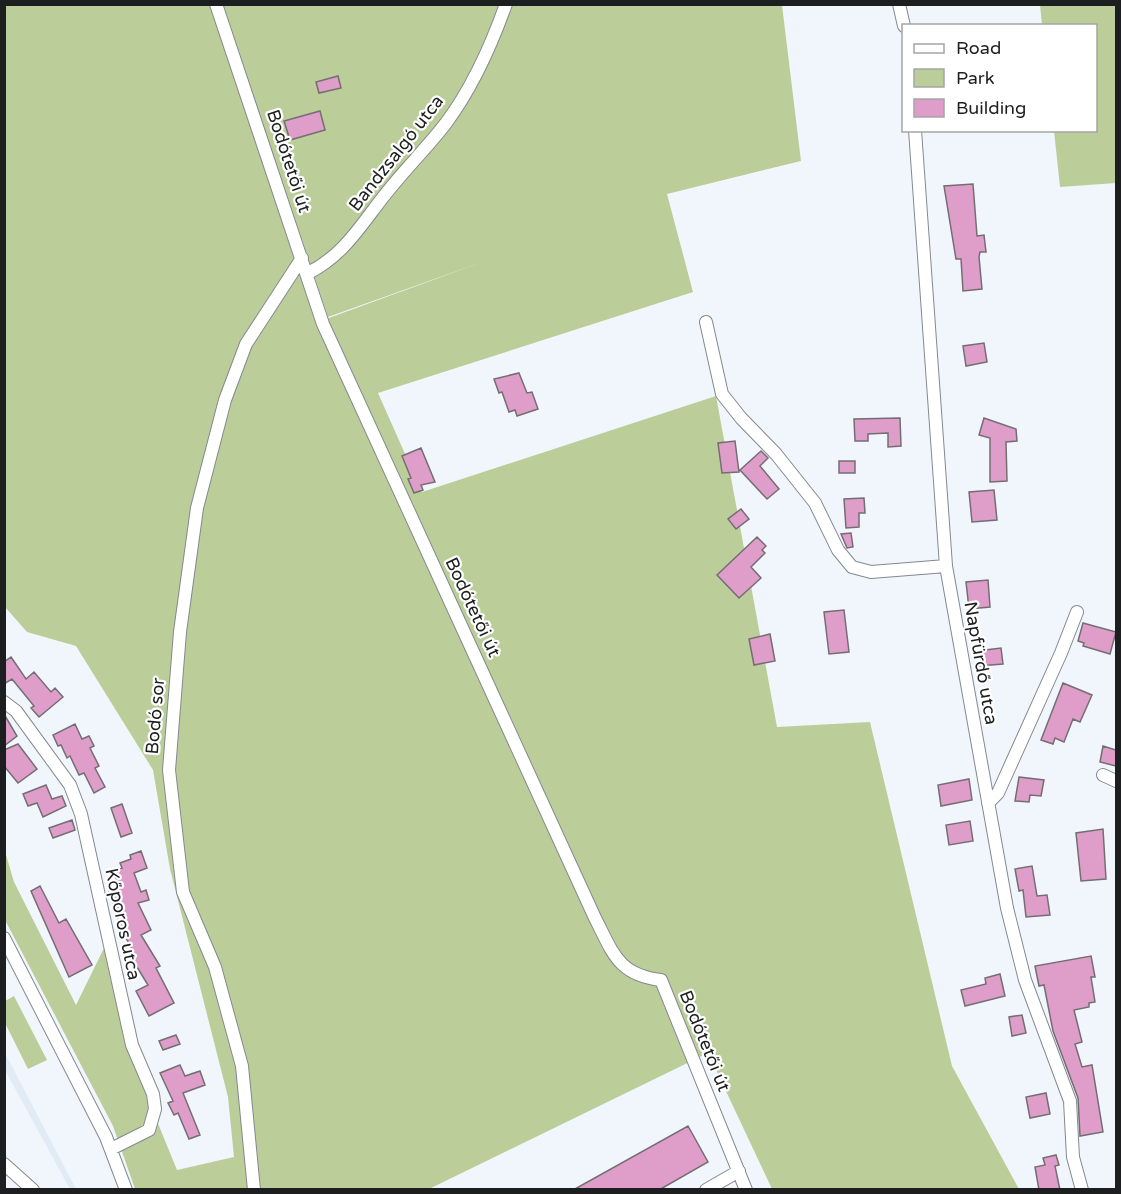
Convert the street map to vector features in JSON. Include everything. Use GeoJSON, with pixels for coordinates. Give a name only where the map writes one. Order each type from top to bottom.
{"type":"FeatureCollection","features":[{"type":"Feature","properties":{"kind":"street","name":"Bodótetői út"},"geometry":{"type":"LineString","coordinates":[[216,4],[308,273],[323,324],[595,918],[615,957],[627,970],[640,976],[661,980],[746,1190]]}},
{"type":"Feature","properties":{"kind":"street","name":"Bandzsalgó utca"},"geometry":{"type":"LineString","coordinates":[[308,273],[326,264],[349,242],[384,196],[447,122],[484,62],[506,4]]}},
{"type":"Feature","properties":{"kind":"street"},"geometry":{"type":"LineString","coordinates":[[899,4],[904,24]]}},
{"type":"Feature","properties":{"kind":"street","name":"Napfürdő utca"},"geometry":{"type":"LineString","coordinates":[[915,132],[946,566],[1007,908],[1025,980],[1070,1101],[1073,1157],[1082,1190]]}},
{"type":"Feature","properties":{"kind":"street","name":"Bodó sor"},"geometry":{"type":"LineString","coordinates":[[254,1190],[242,1066],[216,967],[183,892],[169,771],[180,632],[197,508],[225,400],[246,344],[302,258]]}},
{"type":"Feature","properties":{"kind":"street"},"geometry":{"type":"LineString","coordinates":[[706,322],[722,394],[741,418],[776,454],[815,503],[838,550],[852,567],[871,572],[946,566]]}},
{"type":"Feature","properties":{"kind":"street"},"geometry":{"type":"LineString","coordinates":[[988,803],[998,793],[1077,612]]}},
{"type":"Feature","properties":{"kind":"street","name":"Kőporos utca"},"geometry":{"type":"LineString","coordinates":[[4,702],[16,711],[70,785],[81,814],[132,1045],[153,1094],[154,1121],[149,1130],[111,1149]]}},
{"type":"Feature","properties":{"kind":"street"},"geometry":{"type":"LineString","coordinates":[[1103,775],[1116,781]]}},
{"type":"Feature","properties":{"kind":"street"},"geometry":{"type":"LineString","coordinates":[[4,938],[111,1149],[126,1190]]}},
{"type":"Feature","properties":{"kind":"street"},"geometry":{"type":"LineString","coordinates":[[4,1164],[33,1190]]}},
{"type":"Feature","properties":{"kind":"street"},"geometry":{"type":"LineString","coordinates":[[706,1190],[739,1170]]}},
{"type":"Feature","properties":{"kind":"shaded area"},"geometry":{"type":"Polygon","coordinates":[[[5,1053],[76,1189],[70,1189],[5,1070],[5,1053]]]}},
{"type":"Feature","properties":{"kind":"green space"},"geometry":{"type":"Polygon","coordinates":[[[5,5],[782,5],[801,161],[667,194],[693,292],[378,393],[422,492],[716,396],[777,727],[870,722],[952,1066],[1019,1189],[772,1189],[708,1053],[429,1189],[135,1189],[113,1126],[5,920],[4,848],[14,882],[76,1005],[105,946],[137,1072],[177,1170],[234,1157],[228,1097],[170,869],[153,770],[76,646],[27,632],[5,607],[5,5]],[[226,15],[326,319],[485,261],[328,317],[226,15]]]}},
{"type":"Feature","properties":{"kind":"green space"},"geometry":{"type":"Polygon","coordinates":[[[1040,5],[1116,5],[1116,183],[1060,187],[1054,132],[1097,132],[1097,24],[1042,24],[1040,5]]]}},
{"type":"Feature","properties":{"kind":"green space"},"geometry":{"type":"Polygon","coordinates":[[[14,996],[47,1060],[28,1069],[5,1023],[5,1001],[14,996]]]}},
{"type":"Feature","properties":{"kind":"building"},"geometry":{"type":"Polygon","coordinates":[[[338,76],[341,88],[319,93],[316,82],[338,76]]]}},
{"type":"Feature","properties":{"kind":"building"},"geometry":{"type":"Polygon","coordinates":[[[320,111],[325,130],[290,140],[284,121],[320,111]]]}},
{"type":"Feature","properties":{"kind":"building"},"geometry":{"type":"Polygon","coordinates":[[[973,184],[977,236],[984,235],[986,252],[980,252],[979,257],[982,289],[963,291],[961,259],[956,259],[944,186],[973,184]]]}},
{"type":"Feature","properties":{"kind":"building"},"geometry":{"type":"Polygon","coordinates":[[[984,343],[987,362],[966,366],[963,346],[984,343]]]}},
{"type":"Feature","properties":{"kind":"building"},"geometry":{"type":"Polygon","coordinates":[[[519,373],[527,393],[532,392],[538,409],[517,416],[515,410],[509,412],[502,392],[499,393],[494,379],[519,373]]]}},
{"type":"Feature","properties":{"kind":"building"},"geometry":{"type":"Polygon","coordinates":[[[900,418],[901,446],[888,447],[888,433],[868,434],[868,441],[855,441],[854,419],[900,418]]]}},
{"type":"Feature","properties":{"kind":"building"},"geometry":{"type":"Polygon","coordinates":[[[984,418],[1016,429],[1017,441],[1006,442],[1007,481],[990,482],[990,438],[979,435],[984,418]]]}},
{"type":"Feature","properties":{"kind":"building"},"geometry":{"type":"Polygon","coordinates":[[[735,441],[739,472],[722,473],[718,443],[735,441]]]}},
{"type":"Feature","properties":{"kind":"building"},"geometry":{"type":"Polygon","coordinates":[[[421,448],[435,482],[421,485],[423,490],[414,493],[402,456],[421,448]]]}},
{"type":"Feature","properties":{"kind":"building"},"geometry":{"type":"Polygon","coordinates":[[[761,451],[768,458],[760,466],[779,489],[767,499],[740,470],[761,451]]]}},
{"type":"Feature","properties":{"kind":"building"},"geometry":{"type":"Polygon","coordinates":[[[839,461],[855,461],[855,473],[839,473],[839,461]]]}},
{"type":"Feature","properties":{"kind":"building"},"geometry":{"type":"Polygon","coordinates":[[[994,490],[997,520],[972,522],[969,492],[994,490]]]}},
{"type":"Feature","properties":{"kind":"building"},"geometry":{"type":"Polygon","coordinates":[[[864,498],[865,513],[859,513],[859,527],[846,528],[844,499],[864,498]]]}},
{"type":"Feature","properties":{"kind":"building"},"geometry":{"type":"Polygon","coordinates":[[[741,509],[749,519],[736,529],[728,519],[741,509]]]}},
{"type":"Feature","properties":{"kind":"building"},"geometry":{"type":"Polygon","coordinates":[[[851,533],[853,547],[847,548],[841,534],[851,533]]]}},
{"type":"Feature","properties":{"kind":"building"},"geometry":{"type":"Polygon","coordinates":[[[757,537],[766,546],[762,550],[765,553],[751,567],[761,578],[739,598],[717,575],[757,537]]]}},
{"type":"Feature","properties":{"kind":"building"},"geometry":{"type":"Polygon","coordinates":[[[988,580],[990,607],[969,609],[966,582],[988,580]]]}},
{"type":"Feature","properties":{"kind":"building"},"geometry":{"type":"Polygon","coordinates":[[[844,610],[849,652],[829,654],[824,612],[844,610]]]}},
{"type":"Feature","properties":{"kind":"building"},"geometry":{"type":"Polygon","coordinates":[[[1083,623],[1116,632],[1110,654],[1083,646],[1084,643],[1078,641],[1083,623]]]}},
{"type":"Feature","properties":{"kind":"building"},"geometry":{"type":"Polygon","coordinates":[[[770,634],[775,661],[754,665],[749,639],[770,634]]]}},
{"type":"Feature","properties":{"kind":"building"},"geometry":{"type":"Polygon","coordinates":[[[1001,648],[1003,664],[979,666],[977,651],[1001,648]]]}},
{"type":"Feature","properties":{"kind":"building"},"geometry":{"type":"Polygon","coordinates":[[[11,657],[26,679],[34,672],[51,692],[55,688],[63,697],[39,717],[31,708],[34,706],[12,679],[4,684],[4,662],[11,657]]]}},
{"type":"Feature","properties":{"kind":"building"},"geometry":{"type":"Polygon","coordinates":[[[1063,683],[1092,695],[1080,722],[1073,719],[1064,742],[1055,738],[1053,744],[1041,740],[1063,683]]]}},
{"type":"Feature","properties":{"kind":"building"},"geometry":{"type":"Polygon","coordinates":[[[4,714],[17,736],[4,746],[4,714]]]}},
{"type":"Feature","properties":{"kind":"building"},"geometry":{"type":"Polygon","coordinates":[[[75,724],[82,739],[89,736],[94,746],[90,748],[99,766],[95,768],[105,787],[94,793],[84,773],[79,775],[70,756],[67,758],[53,735],[75,724]]]}},
{"type":"Feature","properties":{"kind":"building"},"geometry":{"type":"Polygon","coordinates":[[[18,744],[37,769],[18,783],[4,766],[4,750],[18,744]]]}},
{"type":"Feature","properties":{"kind":"building"},"geometry":{"type":"Polygon","coordinates":[[[1103,746],[1116,750],[1116,766],[1100,762],[1103,746]]]}},
{"type":"Feature","properties":{"kind":"building"},"geometry":{"type":"Polygon","coordinates":[[[1019,777],[1044,780],[1041,796],[1030,795],[1029,802],[1015,801],[1019,777]]]}},
{"type":"Feature","properties":{"kind":"building"},"geometry":{"type":"Polygon","coordinates":[[[969,779],[972,800],[941,806],[938,785],[969,779]]]}},
{"type":"Feature","properties":{"kind":"building"},"geometry":{"type":"Polygon","coordinates":[[[46,785],[52,799],[62,796],[66,806],[43,817],[37,803],[28,806],[23,794],[46,785]]]}},
{"type":"Feature","properties":{"kind":"building"},"geometry":{"type":"Polygon","coordinates":[[[122,804],[132,833],[121,837],[111,808],[122,804]]]}},
{"type":"Feature","properties":{"kind":"building"},"geometry":{"type":"Polygon","coordinates":[[[72,820],[75,830],[53,838],[49,828],[72,820]]]}},
{"type":"Feature","properties":{"kind":"building"},"geometry":{"type":"Polygon","coordinates":[[[970,821],[973,841],[949,845],[946,825],[970,821]]]}},
{"type":"Feature","properties":{"kind":"building"},"geometry":{"type":"Polygon","coordinates":[[[1103,829],[1106,879],[1081,881],[1076,833],[1103,829]]]}},
{"type":"Feature","properties":{"kind":"building"},"geometry":{"type":"Polygon","coordinates":[[[141,851],[147,868],[134,873],[141,892],[146,890],[149,900],[138,903],[151,930],[141,935],[160,966],[156,968],[174,1003],[149,1016],[136,991],[148,985],[132,959],[136,957],[122,930],[109,892],[119,888],[113,871],[122,868],[120,863],[131,859],[130,855],[141,851]]]}},
{"type":"Feature","properties":{"kind":"building"},"geometry":{"type":"Polygon","coordinates":[[[1032,866],[1037,896],[1047,895],[1050,915],[1026,917],[1023,890],[1019,891],[1015,869],[1032,866]]]}},
{"type":"Feature","properties":{"kind":"building"},"geometry":{"type":"Polygon","coordinates":[[[40,886],[59,923],[66,919],[92,965],[69,977],[31,891],[40,886]]]}},
{"type":"Feature","properties":{"kind":"building"},"geometry":{"type":"Polygon","coordinates":[[[1091,956],[1095,977],[1091,977],[1095,1002],[1089,1003],[1089,1007],[1074,1010],[1082,1042],[1075,1044],[1082,1067],[1092,1065],[1103,1132],[1080,1136],[1078,1098],[1053,1031],[1044,985],[1039,986],[1035,966],[1091,956]]]}},
{"type":"Feature","properties":{"kind":"building"},"geometry":{"type":"Polygon","coordinates":[[[1000,974],[1005,996],[965,1006],[961,990],[986,984],[985,978],[1000,974]]]}},
{"type":"Feature","properties":{"kind":"building"},"geometry":{"type":"Polygon","coordinates":[[[1022,1015],[1026,1033],[1012,1036],[1009,1017],[1022,1015]]]}},
{"type":"Feature","properties":{"kind":"building"},"geometry":{"type":"Polygon","coordinates":[[[176,1035],[180,1044],[163,1050],[159,1041],[176,1035]]]}},
{"type":"Feature","properties":{"kind":"building"},"geometry":{"type":"Polygon","coordinates":[[[180,1065],[185,1076],[200,1071],[205,1085],[183,1093],[200,1135],[189,1139],[178,1113],[174,1115],[168,1103],[173,1101],[160,1073],[180,1065]]]}},
{"type":"Feature","properties":{"kind":"building"},"geometry":{"type":"Polygon","coordinates":[[[1046,1093],[1050,1114],[1030,1118],[1026,1097],[1046,1093]]]}},
{"type":"Feature","properties":{"kind":"building"},"geometry":{"type":"Polygon","coordinates":[[[688,1126],[708,1162],[659,1190],[573,1190],[688,1126]]]}},
{"type":"Feature","properties":{"kind":"building"},"geometry":{"type":"Polygon","coordinates":[[[1056,1155],[1059,1165],[1055,1166],[1060,1190],[1039,1190],[1035,1167],[1045,1165],[1043,1158],[1056,1155]]]}}]}
